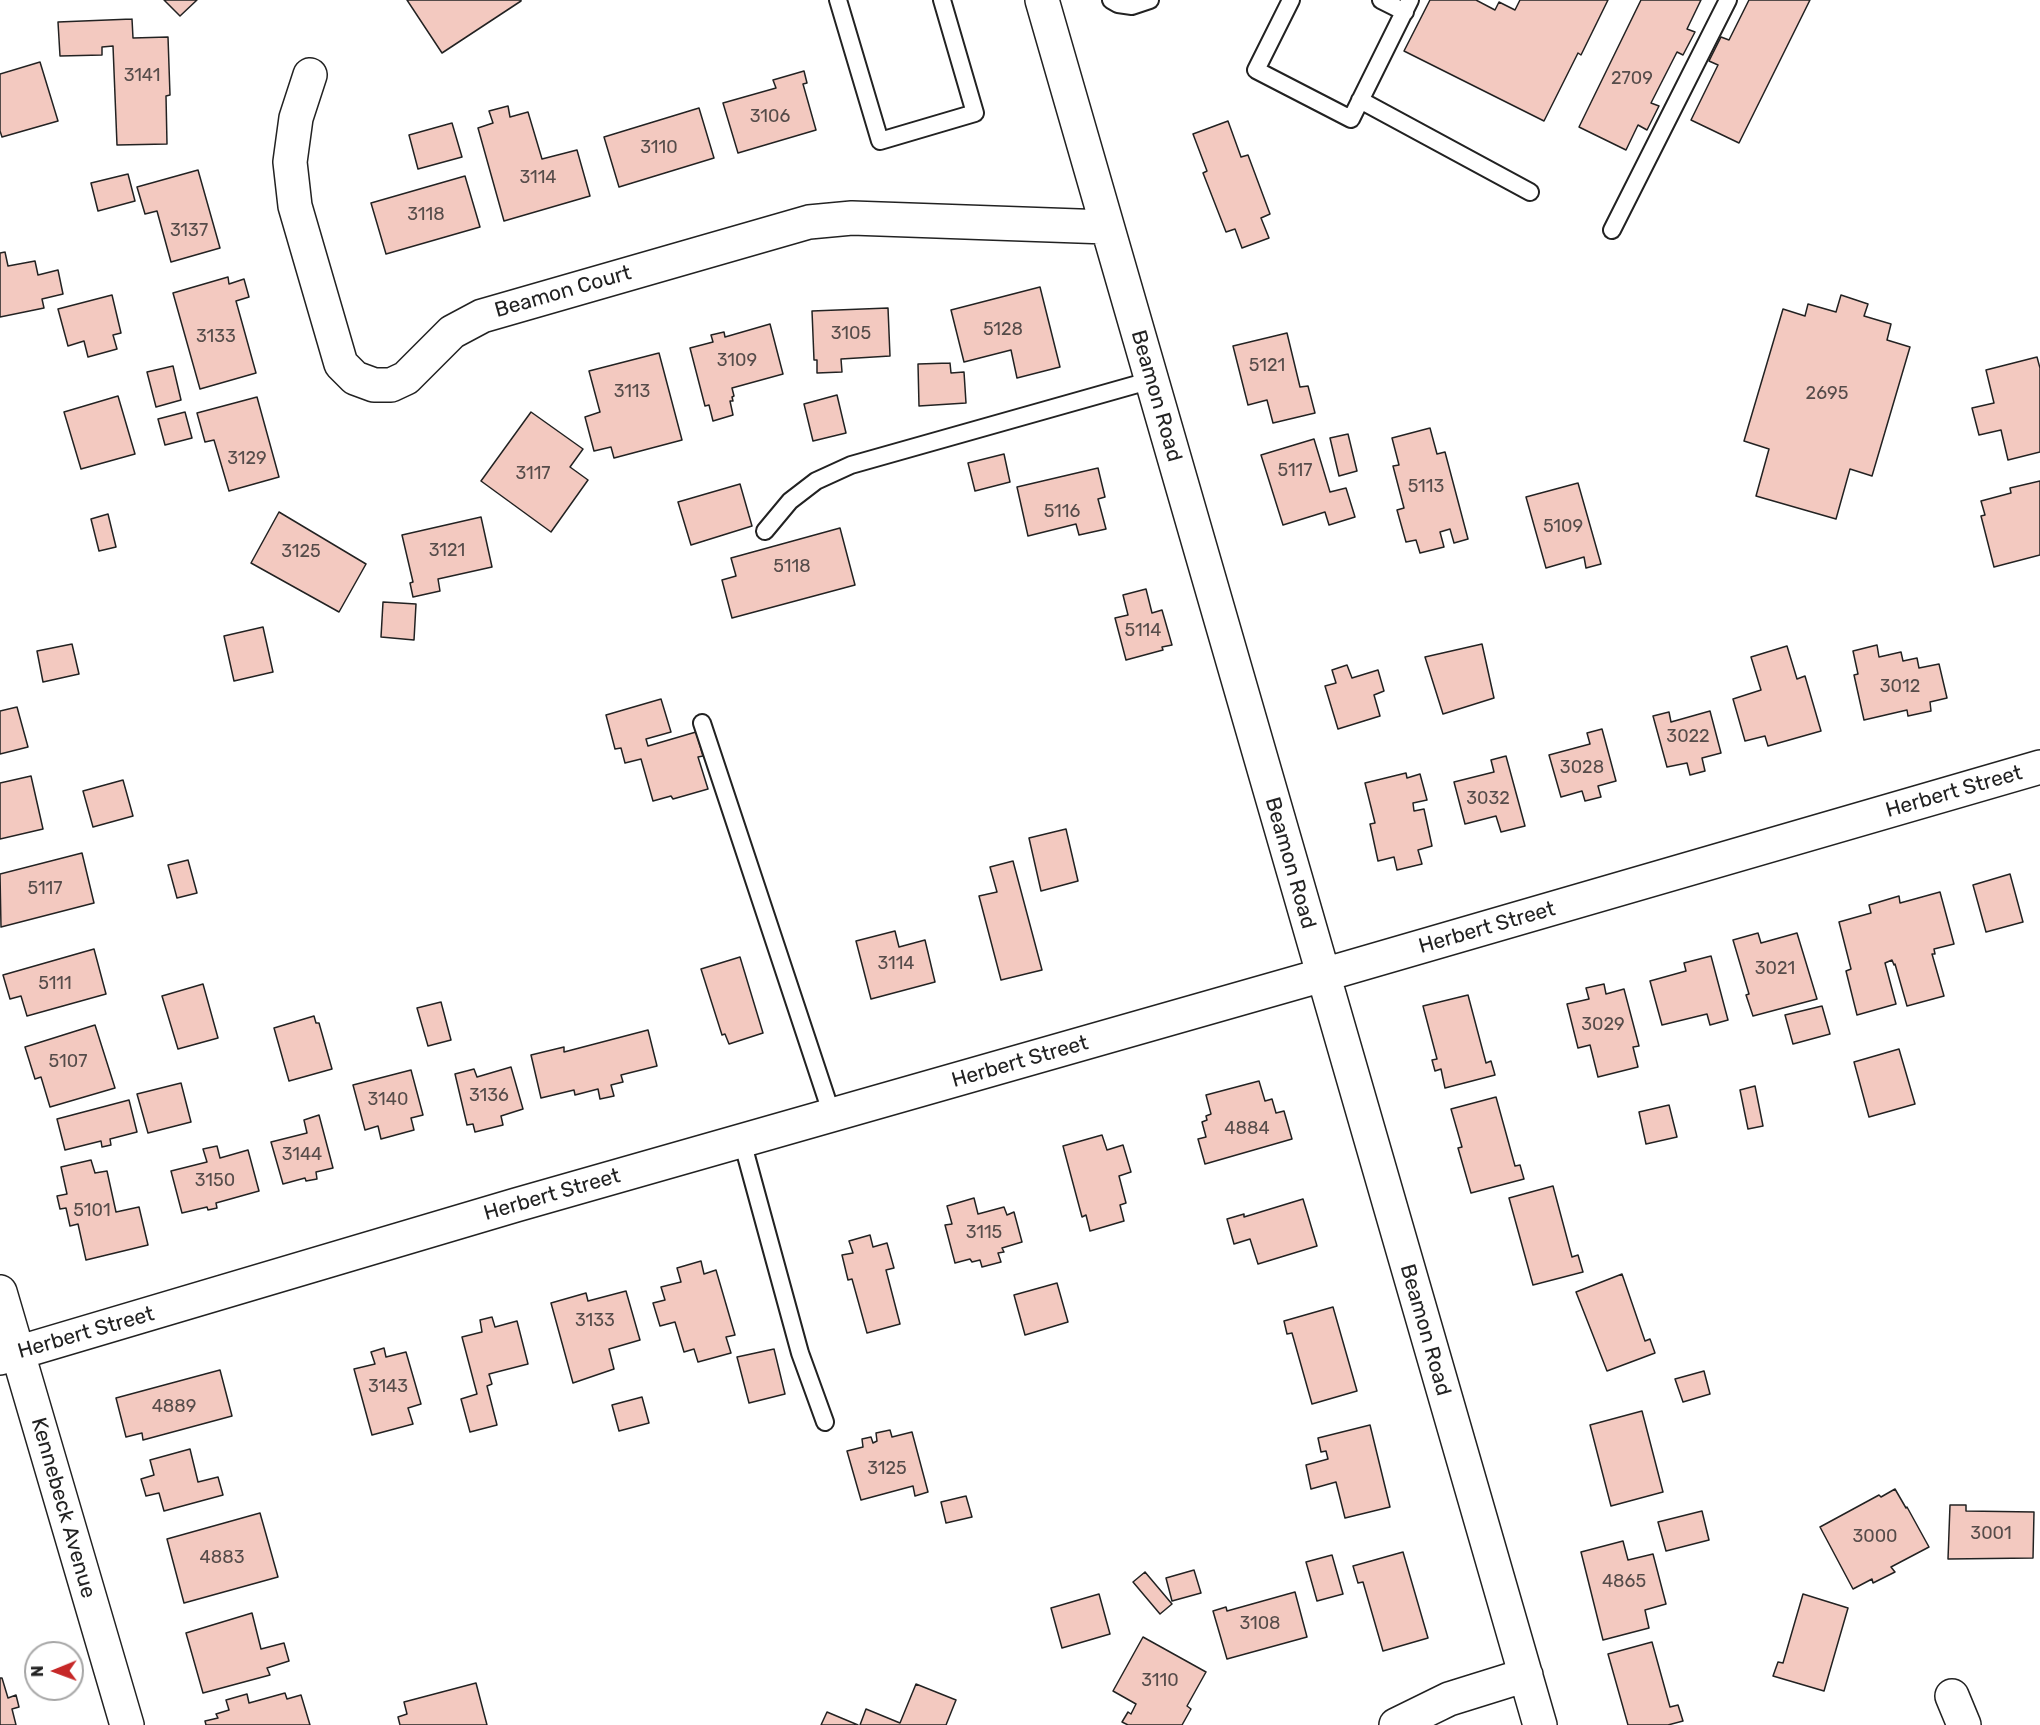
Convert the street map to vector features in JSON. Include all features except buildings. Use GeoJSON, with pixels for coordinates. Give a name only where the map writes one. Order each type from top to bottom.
{"type":"FeatureCollection","features":[{"type":"Feature","properties":{"kind":"street","name":"Beamon Road"},"geometry":{"type":"LineString","coordinates":[[1042,0],[1540,1725]]}},
{"type":"Feature","properties":{"kind":"street","name":"Beamon Court"},"geometry":{"type":"LineString","coordinates":[[310,75],[296,118],[290,162],[295,206],[341,364],[356,378],[375,385],[391,385],[406,378],[452,332],[482,316],[809,222],[852,218],[1107,227]]}},
{"type":"Feature","properties":{"kind":"street","name":"Herbert Street"},"geometry":{"type":"LineString","coordinates":[[9,1356],[493,1212],[2040,767]]}},
{"type":"Feature","properties":{"kind":"street","name":"Kennebeck Avenue"},"geometry":{"type":"LineString","coordinates":[[0,1292],[9,1356],[126,1725]]}},
{"type":"Feature","properties":{"kind":"street"},"geometry":{"type":"LineString","coordinates":[[1396,1725],[1449,1699],[1526,1675]]}},
{"type":"Feature","properties":{"kind":"lane"},"geometry":{"type":"LineString","coordinates":[[838,0],[880,141],[975,113],[942,0]]}},
{"type":"Feature","properties":{"kind":"lane"},"geometry":{"type":"LineString","coordinates":[[1111,0],[1118,4],[1132,6],[1150,0]]}},
{"type":"Feature","properties":{"kind":"lane"},"geometry":{"type":"LineString","coordinates":[[1291,0],[1256,70],[1351,119],[1408,6],[1381,0]]}},
{"type":"Feature","properties":{"kind":"lane"},"geometry":{"type":"LineString","coordinates":[[1612,230],[1728,0]]}},
{"type":"Feature","properties":{"kind":"lane"},"geometry":{"type":"LineString","coordinates":[[1360,100],[1530,192]]}},
{"type":"Feature","properties":{"kind":"lane"},"geometry":{"type":"LineString","coordinates":[[765,531],[790,501],[816,481],[851,465],[1152,380]]}},
{"type":"Feature","properties":{"kind":"lane"},"geometry":{"type":"LineString","coordinates":[[702,723],[832,1115]]}},
{"type":"Feature","properties":{"kind":"lane"},"geometry":{"type":"LineString","coordinates":[[742,1141],[800,1353],[825,1422]]}}]}
